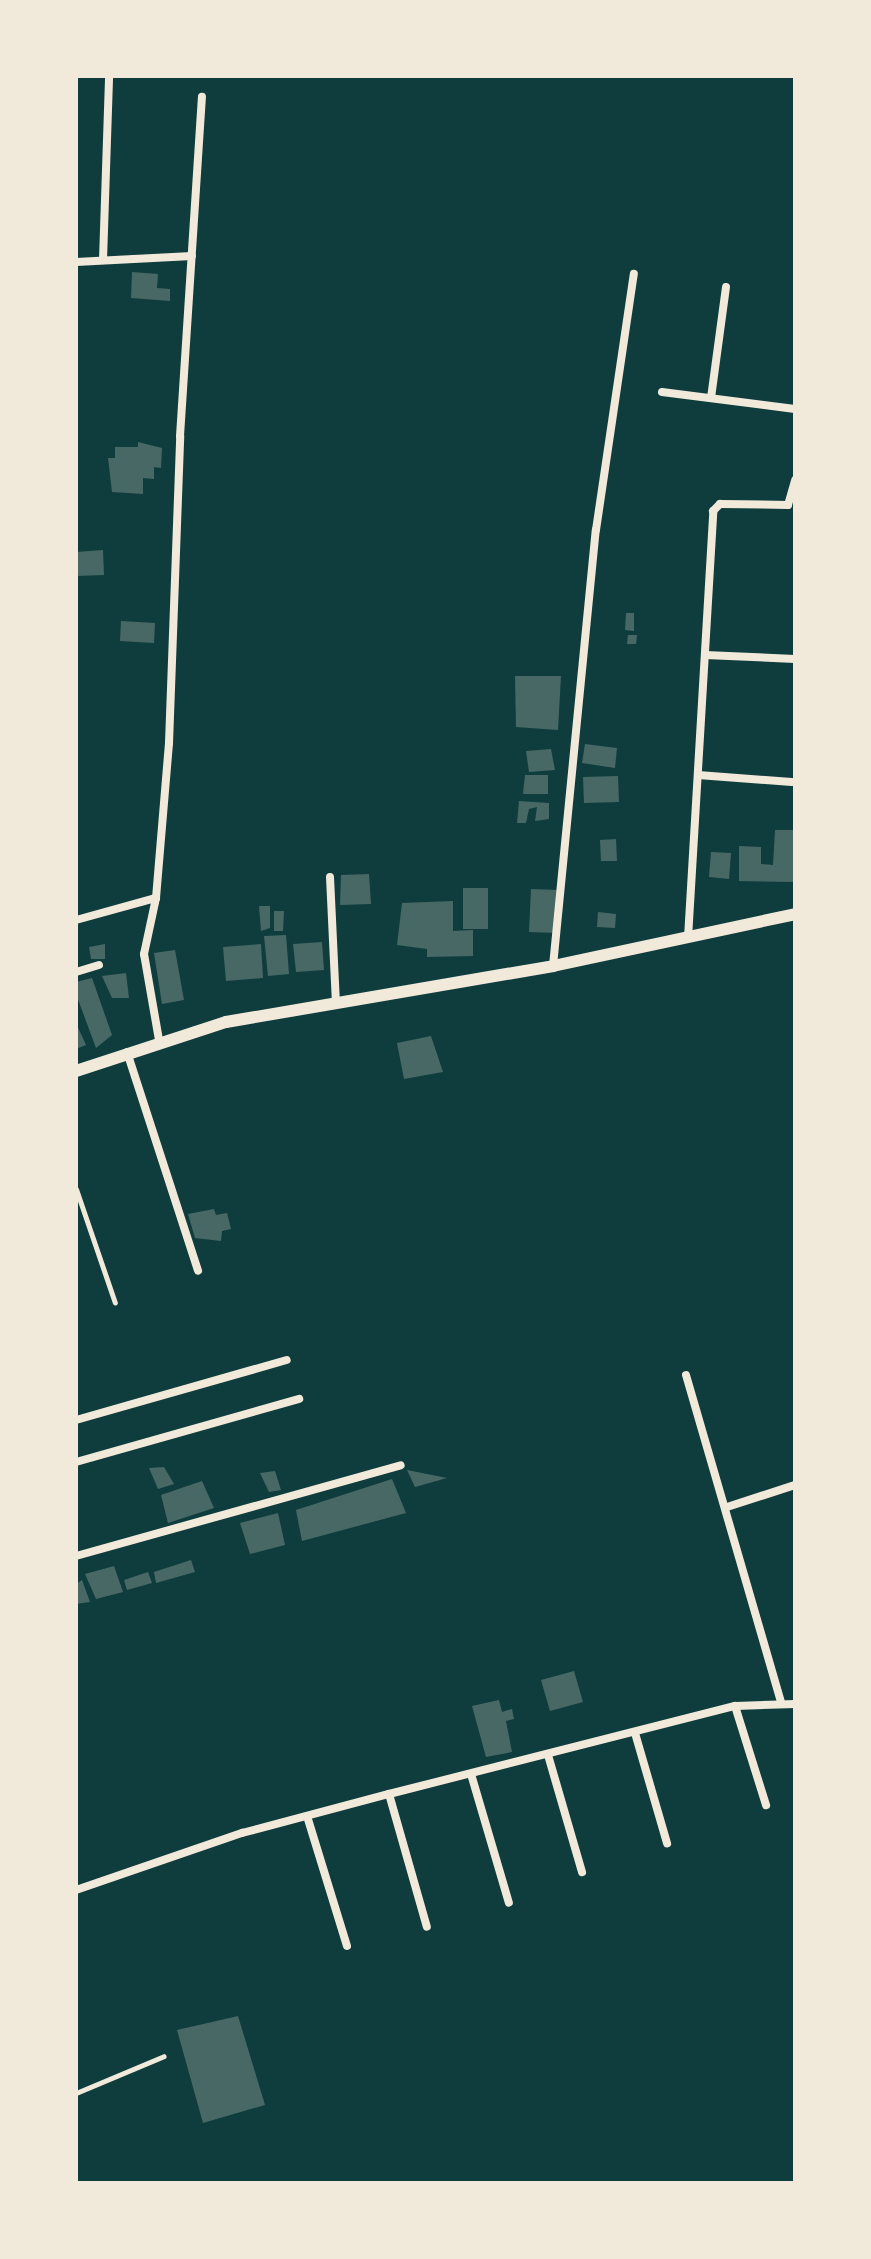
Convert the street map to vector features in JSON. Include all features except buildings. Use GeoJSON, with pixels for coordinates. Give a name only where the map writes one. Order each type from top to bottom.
{"type":"FeatureCollection","features":[{"type":"Feature","properties":{"kind":"street"},"geometry":{"type":"LineString","coordinates":[[103,260],[109,76]]}},
{"type":"Feature","properties":{"kind":"street"},"geometry":{"type":"LineString","coordinates":[[159,1040],[144,954],[156,898],[169,743],[202,97]]}},
{"type":"Feature","properties":{"kind":"street"},"geometry":{"type":"LineString","coordinates":[[76,262],[192,256]]}},
{"type":"Feature","properties":{"kind":"street"},"geometry":{"type":"LineString","coordinates":[[553,966],[596,530],[634,274]]}},
{"type":"Feature","properties":{"kind":"street"},"geometry":{"type":"LineString","coordinates":[[711,398],[726,287]]}},
{"type":"Feature","properties":{"kind":"street"},"geometry":{"type":"LineString","coordinates":[[662,392],[795,409]]}},
{"type":"Feature","properties":{"kind":"street"},"geometry":{"type":"LineString","coordinates":[[688,938],[714,507],[788,505],[795,480]]}},
{"type":"Feature","properties":{"kind":"street"},"geometry":{"type":"LineString","coordinates":[[705,655],[795,659]]}},
{"type":"Feature","properties":{"kind":"street"},"geometry":{"type":"LineString","coordinates":[[698,775],[792,782]]}},
{"type":"Feature","properties":{"kind":"street"},"geometry":{"type":"LineString","coordinates":[[330,877],[336,1003]]}},
{"type":"Feature","properties":{"kind":"street"},"geometry":{"type":"LineString","coordinates":[[76,920],[156,898]]}},
{"type":"Feature","properties":{"kind":"street"},"geometry":{"type":"LineString","coordinates":[[76,1071],[159,1040],[336,1003],[553,966],[795,914]]}},
{"type":"Feature","properties":{"kind":"street"},"geometry":{"type":"LineString","coordinates":[[76,972],[99,965]]}},
{"type":"Feature","properties":{"kind":"street"},"geometry":{"type":"LineString","coordinates":[[127,1052],[198,1271]]}},
{"type":"Feature","properties":{"kind":"street"},"geometry":{"type":"LineString","coordinates":[[76,1420],[287,1360]]}},
{"type":"Feature","properties":{"kind":"street"},"geometry":{"type":"LineString","coordinates":[[686,1375],[727,1507],[781,1701]]}},
{"type":"Feature","properties":{"kind":"street"},"geometry":{"type":"LineString","coordinates":[[76,1462],[299,1399]]}},
{"type":"Feature","properties":{"kind":"street"},"geometry":{"type":"LineString","coordinates":[[76,1556],[401,1465]]}},
{"type":"Feature","properties":{"kind":"street"},"geometry":{"type":"LineString","coordinates":[[727,1507],[795,1485]]}},
{"type":"Feature","properties":{"kind":"street"},"geometry":{"type":"LineString","coordinates":[[76,1890],[307,1816],[389,1794],[735,1706],[781,1701],[795,1704]]}},
{"type":"Feature","properties":{"kind":"street"},"geometry":{"type":"LineString","coordinates":[[735,1706],[766,1805]]}},
{"type":"Feature","properties":{"kind":"street"},"geometry":{"type":"LineString","coordinates":[[635,1733],[667,1843]]}},
{"type":"Feature","properties":{"kind":"street"},"geometry":{"type":"LineString","coordinates":[[548,1755],[582,1872]]}},
{"type":"Feature","properties":{"kind":"street"},"geometry":{"type":"LineString","coordinates":[[471,1774],[509,1903]]}},
{"type":"Feature","properties":{"kind":"street"},"geometry":{"type":"LineString","coordinates":[[389,1794],[427,1927]]}},
{"type":"Feature","properties":{"kind":"street"},"geometry":{"type":"LineString","coordinates":[[307,1816],[347,1946]]}},
{"type":"Feature","properties":{"kind":"lane"},"geometry":{"type":"LineString","coordinates":[[76,1189],[115,1303]]}},
{"type":"Feature","properties":{"kind":"lane"},"geometry":{"type":"LineString","coordinates":[[76,2093],[164,2056]]}}]}
